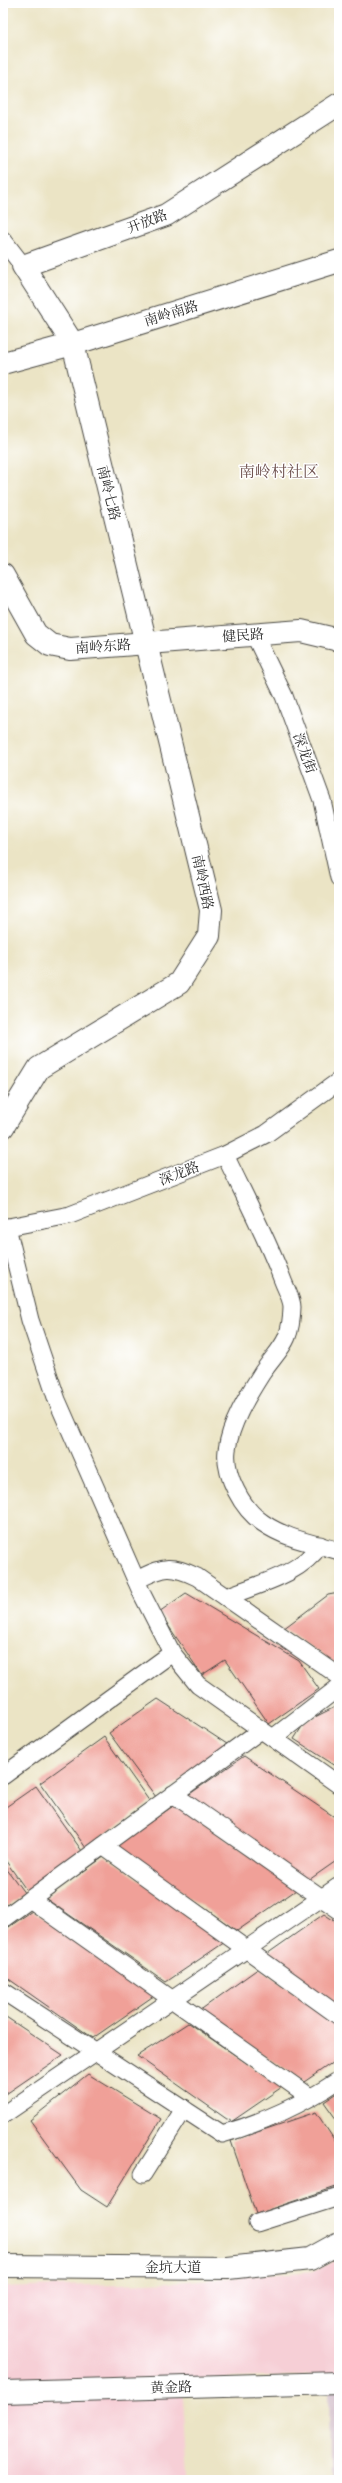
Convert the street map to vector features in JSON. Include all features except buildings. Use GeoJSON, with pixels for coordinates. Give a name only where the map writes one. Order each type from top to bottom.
{"type":"FeatureCollection","features":[{"type":"Feature","properties":{"kind":"street","name":"开放路"},"geometry":{"type":"LineString","coordinates":[[23,266],[166,215],[339,104]]}},
{"type":"Feature","properties":{"kind":"street"},"geometry":{"type":"LineString","coordinates":[[3,240],[23,266],[73,344]]}},
{"type":"Feature","properties":{"kind":"street","name":"南岭南路"},"geometry":{"type":"LineString","coordinates":[[3,363],[73,344],[339,261]]}},
{"type":"Feature","properties":{"kind":"street","name":"南岭七路"},"geometry":{"type":"LineString","coordinates":[[73,344],[146,642]]}},
{"type":"Feature","properties":{"kind":"street","name":"南岭东路"},"geometry":{"type":"LineString","coordinates":[[3,575],[36,634],[50,645],[70,649],[146,642]]}},
{"type":"Feature","properties":{"kind":"street","name":"健民路"},"geometry":{"type":"LineString","coordinates":[[146,642],[301,631],[339,640]]}},
{"type":"Feature","properties":{"kind":"street","name":"深龙街"},"geometry":{"type":"LineString","coordinates":[[254,634],[284,696],[322,800],[339,878]]}},
{"type":"Feature","properties":{"kind":"street","name":"南岭西路"},"geometry":{"type":"LineString","coordinates":[[3,1127],[39,1068],[180,983],[209,936],[211,910],[146,642]]}},
{"type":"Feature","properties":{"kind":"street","name":"深龙路"},"geometry":{"type":"LineString","coordinates":[[5,1227],[70,1215],[225,1155],[266,1134],[339,1081]]}},
{"type":"Feature","properties":{"kind":"street"},"geometry":{"type":"LineString","coordinates":[[225,1155],[274,1257],[292,1304],[290,1332],[282,1349],[262,1373],[233,1427],[227,1451],[231,1477],[238,1495],[262,1523],[294,1539],[339,1551]]}},
{"type":"Feature","properties":{"kind":"street"},"geometry":{"type":"LineString","coordinates":[[5,1227],[30,1320],[57,1400],[136,1580],[172,1653],[198,1685],[339,1786]]}},
{"type":"Feature","properties":{"kind":"street"},"geometry":{"type":"LineString","coordinates":[[226,1597],[297,1568],[311,1558],[320,1545]]}},
{"type":"Feature","properties":{"kind":"street"},"geometry":{"type":"LineString","coordinates":[[136,1580],[162,1569],[178,1568],[197,1577],[339,1676]]}},
{"type":"Feature","properties":{"kind":"street"},"geometry":{"type":"LineString","coordinates":[[3,1776],[172,1653]]}},
{"type":"Feature","properties":{"kind":"street"},"geometry":{"type":"LineString","coordinates":[[3,1919],[173,1794],[339,1687]]}},
{"type":"Feature","properties":{"kind":"street"},"geometry":{"type":"LineString","coordinates":[[173,1794],[339,1910]]}},
{"type":"Feature","properties":{"kind":"street"},"geometry":{"type":"LineString","coordinates":[[103,1846],[339,2016]]}},
{"type":"Feature","properties":{"kind":"street"},"geometry":{"type":"LineString","coordinates":[[6,2110],[96,2052],[339,1886]]}},
{"type":"Feature","properties":{"kind":"street"},"geometry":{"type":"LineString","coordinates":[[30,1899],[310,2097]]}},
{"type":"Feature","properties":{"kind":"street"},"geometry":{"type":"LineString","coordinates":[[3,1991],[222,2134],[245,2128],[310,2097],[339,2080]]}},
{"type":"Feature","properties":{"kind":"street"},"geometry":{"type":"LineString","coordinates":[[143,2174],[184,2110]]}},
{"type":"Feature","properties":{"kind":"street"},"geometry":{"type":"LineString","coordinates":[[257,2223],[339,2197]]}},
{"type":"Feature","properties":{"kind":"street","name":"金坑大道"},"geometry":{"type":"LineString","coordinates":[[3,2266],[228,2268],[310,2259],[339,2243]]}},
{"type":"Feature","properties":{"kind":"street","name":"黄金路"},"geometry":{"type":"LineString","coordinates":[[3,2392],[339,2383]]}},
{"type":"Feature","properties":{"kind":"shaded area"},"geometry":{"type":"Polygon","coordinates":[[[339,2258],[339,2374],[182,2380],[188,2480],[3,2480],[3,2288],[175,2282],[315,2271],[339,2258]]]}},
{"type":"Feature","properties":{"kind":"shaded area"},"geometry":{"type":"Polygon","coordinates":[[[339,2374],[339,2480],[330,2480],[329,2375],[339,2374]]]}},
{"type":"Feature","properties":{"kind":"district","name":"南岭村社区"},"geometry":{"type":"Point","coordinates":[279,471]}}]}
